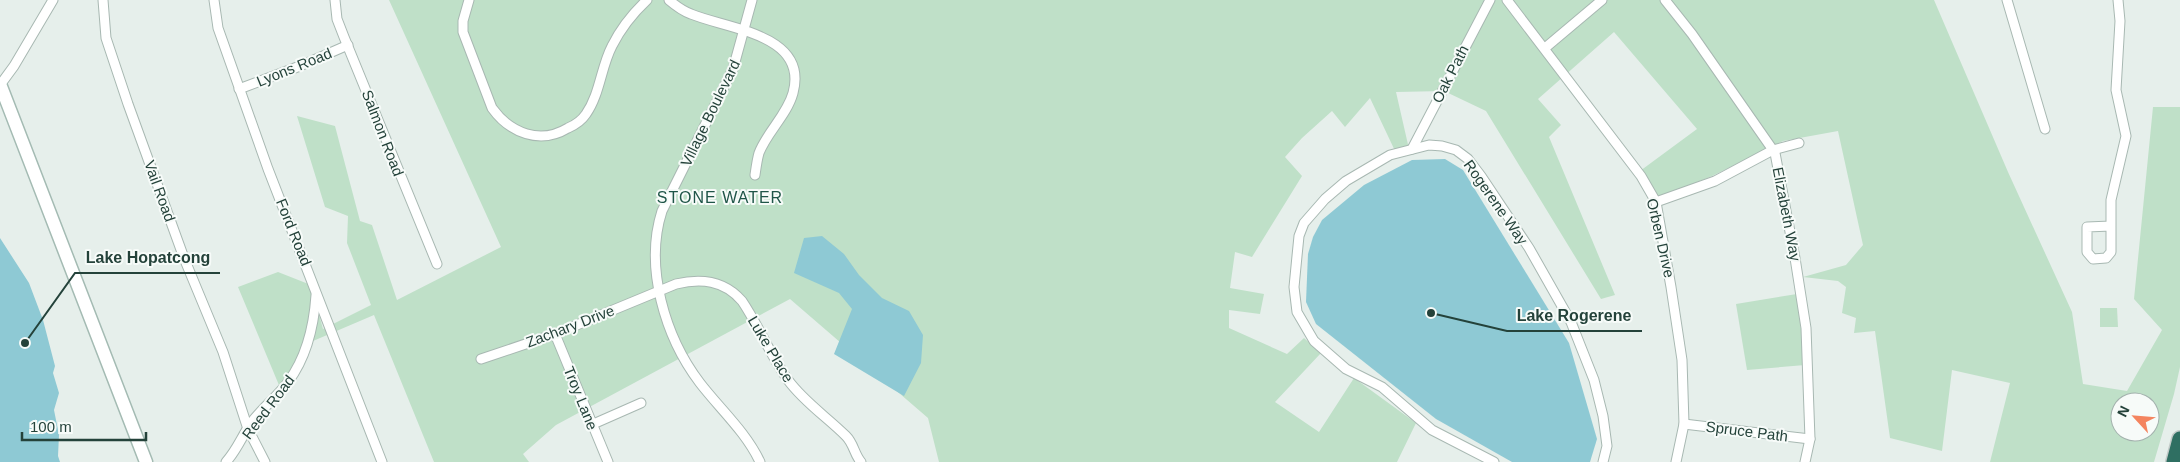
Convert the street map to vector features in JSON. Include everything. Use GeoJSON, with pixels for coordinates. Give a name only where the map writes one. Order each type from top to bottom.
{"type":"FeatureCollection","features":[{"type":"Feature","properties":{"kind":"highway"},"geometry":{"type":"LineString","coordinates":[[2174,462],[2180,439]]}},
{"type":"Feature","properties":{"kind":"main road"},"geometry":{"type":"LineString","coordinates":[[0,85],[146,462]]}},
{"type":"Feature","properties":{"kind":"street"},"geometry":{"type":"LineString","coordinates":[[0,85],[14,66],[53,0]]}},
{"type":"Feature","properties":{"kind":"street","name":"Vail Road"},"geometry":{"type":"LineString","coordinates":[[103,0],[106,38],[125,94],[184,258],[223,352],[248,429],[265,462]]}},
{"type":"Feature","properties":{"kind":"street","name":"Ford Road"},"geometry":{"type":"LineString","coordinates":[[214,0],[218,28],[268,170],[317,290],[382,462]]}},
{"type":"Feature","properties":{"kind":"street","name":"Salmon Road"},"geometry":{"type":"LineString","coordinates":[[335,0],[338,19],[348,45],[374,106],[423,234],[437,264]]}},
{"type":"Feature","properties":{"kind":"street"},"geometry":{"type":"LineString","coordinates":[[469,0],[463,21],[463,32],[492,108],[498,117],[516,131],[540,136],[564,131],[585,116],[592,105],[612,47],[630,15],[647,0]]}},
{"type":"Feature","properties":{"kind":"street"},"geometry":{"type":"LineString","coordinates":[[669,0],[692,15],[745,30],[765,38],[782,51],[792,67],[794,84],[790,101],[760,152],[755,175]]}},
{"type":"Feature","properties":{"kind":"street","name":"Village Boulevard"},"geometry":{"type":"LineString","coordinates":[[752,0],[733,69],[662,211],[656,229],[654,248],[659,292],[674,335],[688,364],[699,381],[746,438],[760,462]]}},
{"type":"Feature","properties":{"kind":"street","name":"Oak Path"},"geometry":{"type":"LineString","coordinates":[[1412,149],[1490,0]]}},
{"type":"Feature","properties":{"kind":"street","name":"Orben Drive"},"geometry":{"type":"LineString","coordinates":[[1507,0],[1641,176],[1656,202],[1672,286],[1682,360],[1684,424],[1676,462]]}},
{"type":"Feature","properties":{"kind":"street"},"geometry":{"type":"LineString","coordinates":[[1545,48],[1602,0]]}},
{"type":"Feature","properties":{"kind":"street","name":"Elizabeth Way"},"geometry":{"type":"LineString","coordinates":[[1665,0],[1692,34],[1775,153],[1805,319],[1810,439],[1808,461]]}},
{"type":"Feature","properties":{"kind":"street"},"geometry":{"type":"LineString","coordinates":[[2007,0],[2044,129]]}},
{"type":"Feature","properties":{"kind":"street"},"geometry":{"type":"LineString","coordinates":[[2111,226],[2111,200],[2126,136],[2116,90],[2120,21],[2118,0]]}},
{"type":"Feature","properties":{"kind":"street","name":"Lyons Road"},"geometry":{"type":"LineString","coordinates":[[239,89],[348,45]]}},
{"type":"Feature","properties":{"kind":"street"},"geometry":{"type":"LineString","coordinates":[[1656,202],[1715,182],[1773,150],[1800,143]]}},
{"type":"Feature","properties":{"kind":"street","name":"Rogerene Way"},"geometry":{"type":"LineString","coordinates":[[1494,462],[1432,430],[1382,386],[1346,369],[1314,341],[1297,312],[1294,287],[1296,256],[1299,236],[1304,223],[1346,181],[1390,155],[1429,145],[1456,150],[1468,159],[1529,248],[1571,322],[1594,380],[1606,434],[1607,446],[1603,462]]}},
{"type":"Feature","properties":{"kind":"street","name":"Luke Place"},"geometry":{"type":"LineString","coordinates":[[659,292],[686,282],[710,281],[724,286],[737,296],[749,312],[787,379],[806,401],[847,437],[855,447],[856,460]]}},
{"type":"Feature","properties":{"kind":"street","name":"Reed Road"},"geometry":{"type":"LineString","coordinates":[[226,462],[264,408],[288,382],[298,365],[315,315],[317,290]]}},
{"type":"Feature","properties":{"kind":"street","name":"Zachary Drive"},"geometry":{"type":"LineString","coordinates":[[481,359],[555,334],[659,292]]}},
{"type":"Feature","properties":{"kind":"street","name":"Troy Lane"},"geometry":{"type":"LineString","coordinates":[[555,334],[591,425],[608,462]]}},
{"type":"Feature","properties":{"kind":"street"},"geometry":{"type":"LineString","coordinates":[[591,425],[641,403]]}},
{"type":"Feature","properties":{"kind":"street","name":"Spruce Path"},"geometry":{"type":"LineString","coordinates":[[1684,424],[1810,439]]}},
{"type":"Feature","properties":{"kind":"green space"},"geometry":{"type":"Polygon","coordinates":[[[389,0],[1934,0],[2008,172],[2072,312],[2083,384],[2127,391],[2162,330],[2134,299],[2153,107],[2180,107],[2180,367],[2160,442],[2160,392],[2110,392],[2110,442],[2160,442],[2154,462],[1990,462],[2010,383],[1952,370],[1942,451],[1890,438],[1875,331],[1854,333],[1856,318],[1842,313],[1846,287],[1838,281],[1803,277],[1846,265],[1863,245],[1838,131],[1783,141],[1712,176],[1659,198],[1640,171],[1697,129],[1614,32],[1538,99],[1561,125],[1549,137],[1615,295],[1601,299],[1486,111],[1444,91],[1396,92],[1409,149],[1396,153],[1370,98],[1345,127],[1332,111],[1302,138],[1285,157],[1302,176],[1252,257],[1235,252],[1230,288],[1264,294],[1260,314],[1229,310],[1229,328],[1287,354],[1304,338],[1321,353],[1275,402],[1319,432],[1354,378],[1416,423],[1397,462],[939,462],[928,418],[790,299],[556,425],[523,454],[529,462],[434,462],[374,315],[306,344],[281,390],[238,287],[278,272],[311,285],[323,329],[371,305],[347,243],[348,216],[325,207],[297,116],[335,126],[360,221],[372,225],[397,300],[501,247],[389,0]]]}},
{"type":"Feature","properties":{"kind":"green space"},"geometry":{"type":"Polygon","coordinates":[[[1797,294],[1805,365],[1747,370],[1736,304],[1797,294]]]}},
{"type":"Feature","properties":{"kind":"green space"},"geometry":{"type":"Polygon","coordinates":[[[2100,308],[2117,308],[2118,327],[2100,327],[2100,308]]]}},
{"type":"Feature","properties":{"kind":"water"},"geometry":{"type":"Polygon","coordinates":[[[1445,159],[1463,170],[1569,343],[1597,439],[1590,462],[1512,462],[1436,419],[1316,324],[1306,302],[1308,254],[1313,237],[1322,220],[1364,185],[1412,160],[1445,159]]]}},
{"type":"Feature","properties":{"kind":"water"},"geometry":{"type":"Polygon","coordinates":[[[822,236],[844,254],[859,275],[882,298],[909,311],[923,335],[921,363],[904,396],[834,354],[852,309],[839,293],[794,273],[804,238],[822,236]]]}},
{"type":"Feature","properties":{"kind":"water"},"geometry":{"type":"Polygon","coordinates":[[[0,238],[29,283],[43,320],[55,366],[53,373],[59,393],[54,410],[59,435],[58,456],[60,462],[0,462],[0,238]]]}},
{"type":"Feature","properties":{"kind":"place","name":"Lake Rogerene"},"geometry":{"type":"Point","coordinates":[1431,313]}},
{"type":"Feature","properties":{"kind":"place","name":"Lake Hopatcong"},"geometry":{"type":"Point","coordinates":[25,343]}},
{"type":"Feature","properties":{"kind":"district","name":"STONE WATER"},"geometry":{"type":"Point","coordinates":[720,197]}}]}
